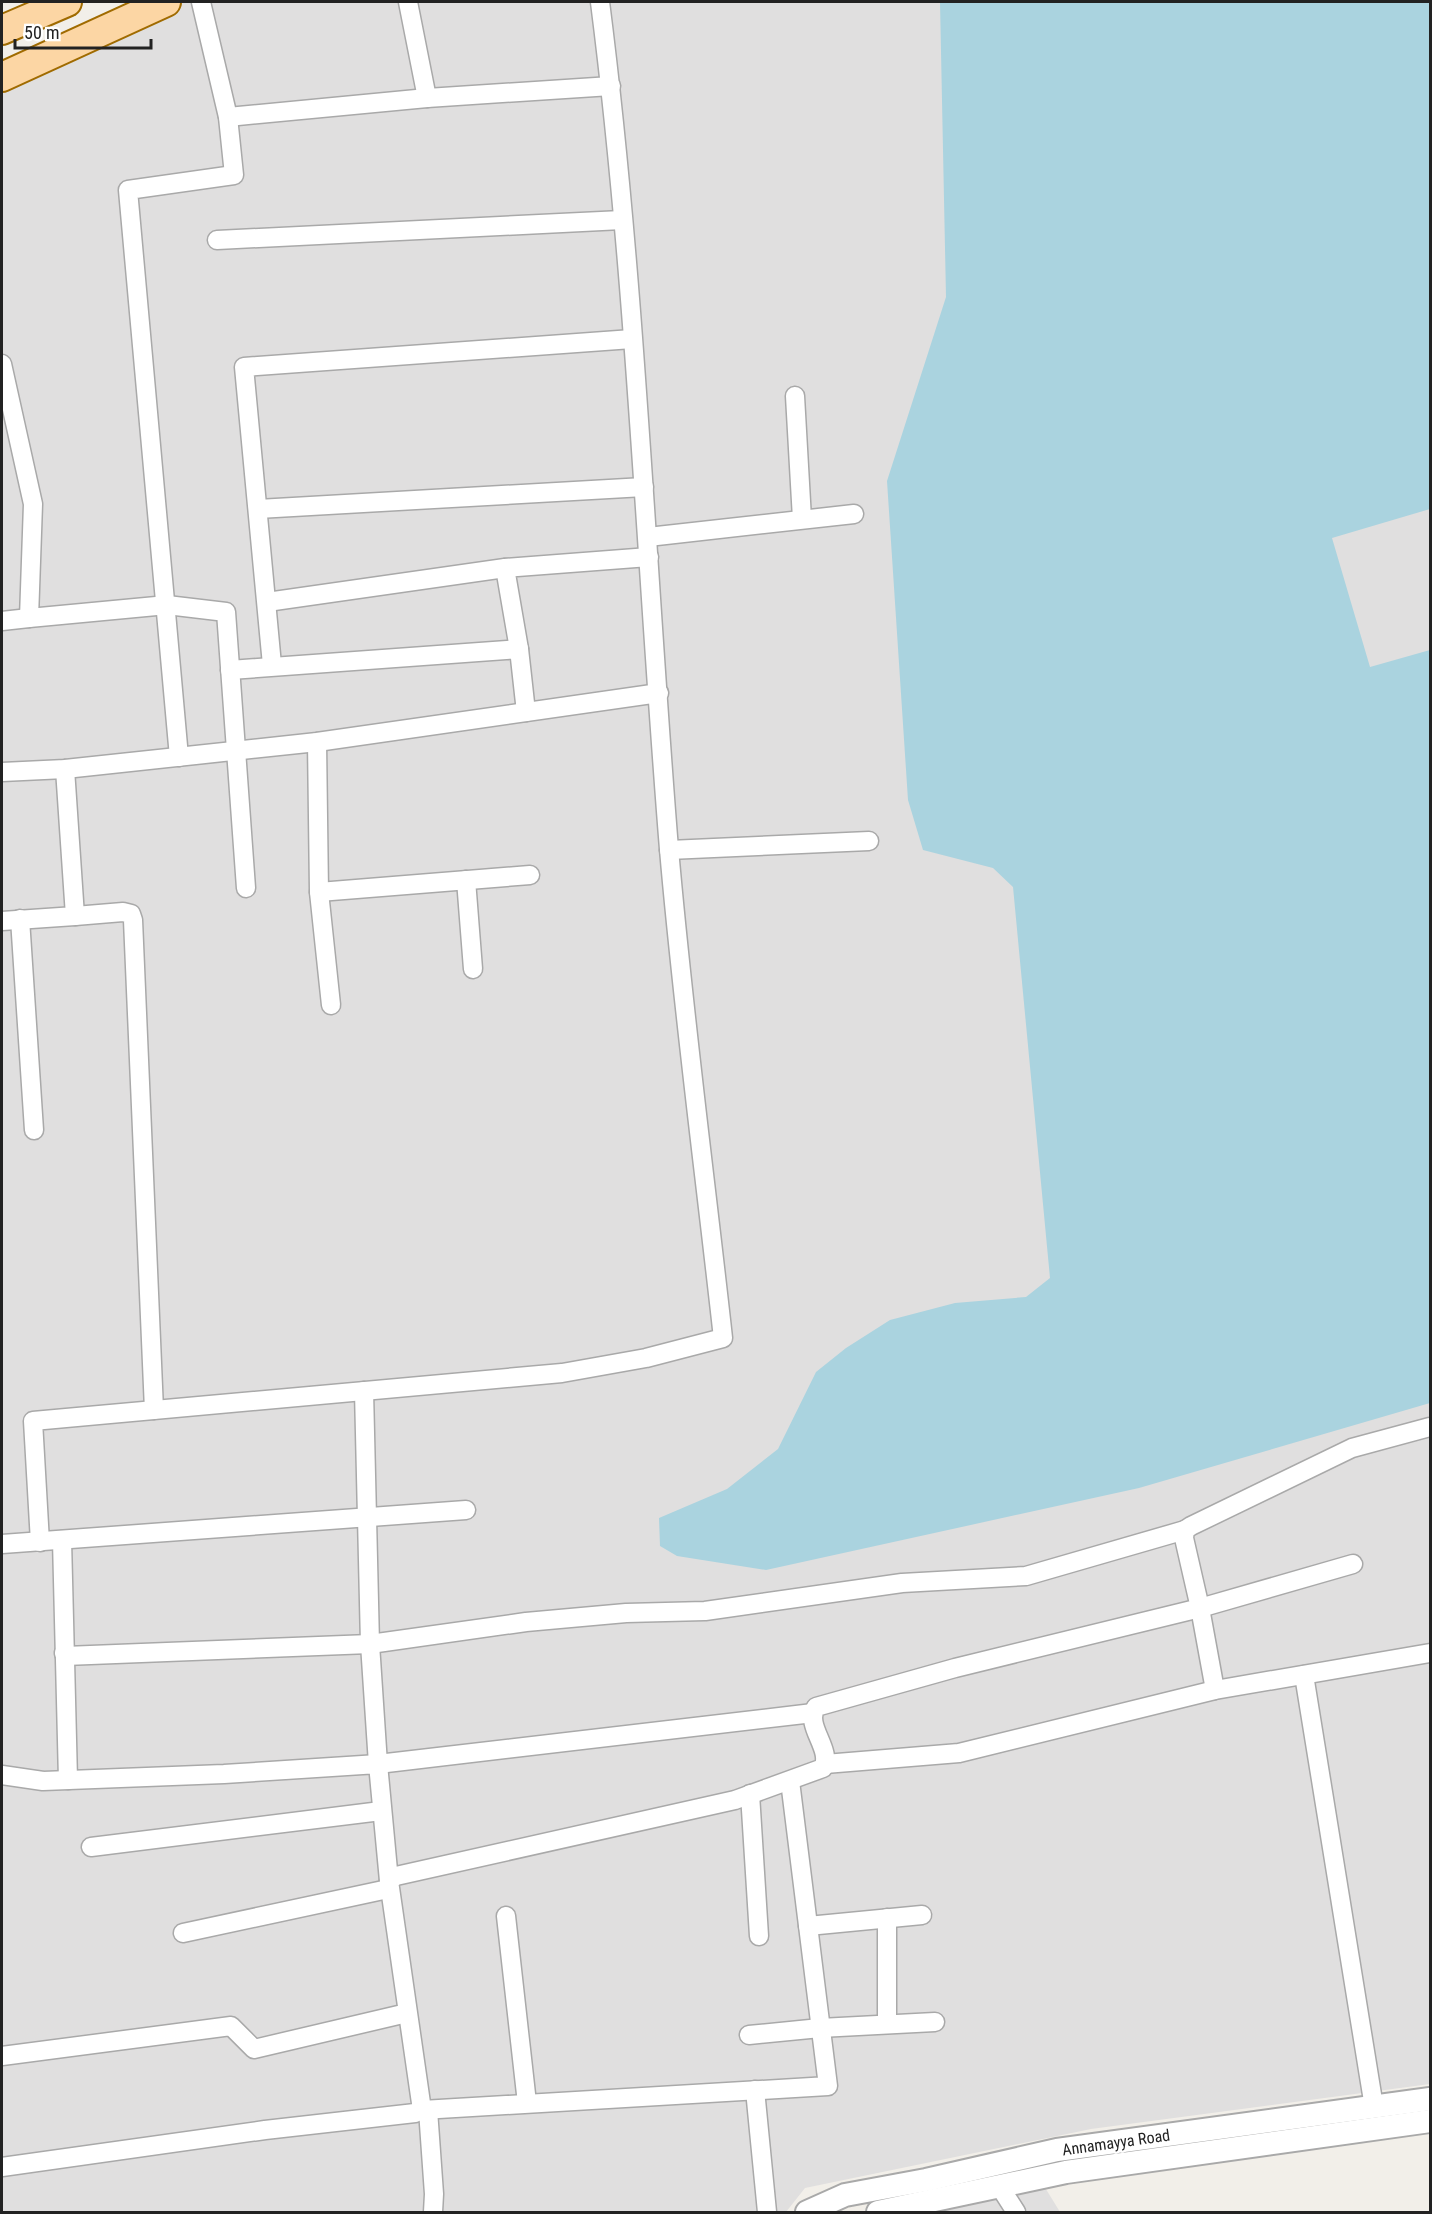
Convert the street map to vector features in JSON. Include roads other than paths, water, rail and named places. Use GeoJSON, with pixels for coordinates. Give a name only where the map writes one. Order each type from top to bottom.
{"type":"FeatureCollection","features":[{"type":"Feature","properties":{"kind":"main road"},"geometry":{"type":"LineString","coordinates":[[2,30],[67,2]]}},
{"type":"Feature","properties":{"kind":"main road"},"geometry":{"type":"LineString","coordinates":[[2,77],[166,2]]}},
{"type":"Feature","properties":{"kind":"street"},"geometry":{"type":"LineString","coordinates":[[179,757],[128,190],[234,175],[228,117],[201,2]]}},
{"type":"Feature","properties":{"kind":"street"},"geometry":{"type":"LineString","coordinates":[[408,2],[427,98]]}},
{"type":"Feature","properties":{"kind":"street"},"geometry":{"type":"LineString","coordinates":[[40,1542],[33,1421],[562,1373],[646,1358],[723,1338],[669,849],[632,339],[611,86],[600,2]]}},
{"type":"Feature","properties":{"kind":"street"},"geometry":{"type":"LineString","coordinates":[[228,117],[427,98],[611,86]]}},
{"type":"Feature","properties":{"kind":"street"},"geometry":{"type":"LineString","coordinates":[[217,240],[622,220]]}},
{"type":"Feature","properties":{"kind":"street"},"geometry":{"type":"LineString","coordinates":[[272,665],[244,367],[632,339]]}},
{"type":"Feature","properties":{"kind":"street"},"geometry":{"type":"LineString","coordinates":[[2,364],[33,504],[29,618]]}},
{"type":"Feature","properties":{"kind":"street"},"geometry":{"type":"LineString","coordinates":[[795,396],[802,519]]}},
{"type":"Feature","properties":{"kind":"street"},"geometry":{"type":"LineString","coordinates":[[258,509],[644,487]]}},
{"type":"Feature","properties":{"kind":"street"},"geometry":{"type":"LineString","coordinates":[[648,537],[854,514]]}},
{"type":"Feature","properties":{"kind":"street"},"geometry":{"type":"LineString","coordinates":[[267,602],[505,568],[649,557]]}},
{"type":"Feature","properties":{"kind":"street"},"geometry":{"type":"LineString","coordinates":[[505,568],[519,649],[526,712]]}},
{"type":"Feature","properties":{"kind":"street"},"geometry":{"type":"LineString","coordinates":[[2,621],[166,605],[226,612],[234,751],[246,888]]}},
{"type":"Feature","properties":{"kind":"street"},"geometry":{"type":"LineString","coordinates":[[230,670],[272,665],[519,649]]}},
{"type":"Feature","properties":{"kind":"street"},"geometry":{"type":"LineString","coordinates":[[2,772],[65,769],[317,742],[659,693]]}},
{"type":"Feature","properties":{"kind":"street"},"geometry":{"type":"LineString","coordinates":[[317,742],[319,892],[331,1005]]}},
{"type":"Feature","properties":{"kind":"street"},"geometry":{"type":"LineString","coordinates":[[65,769],[75,916]]}},
{"type":"Feature","properties":{"kind":"street"},"geometry":{"type":"LineString","coordinates":[[669,849],[869,841]]}},
{"type":"Feature","properties":{"kind":"street"},"geometry":{"type":"LineString","coordinates":[[319,892],[530,875]]}},
{"type":"Feature","properties":{"kind":"street"},"geometry":{"type":"LineString","coordinates":[[466,880],[473,969]]}},
{"type":"Feature","properties":{"kind":"street"},"geometry":{"type":"LineString","coordinates":[[2,921],[123,912],[130,914],[134,920],[154,1410]]}},
{"type":"Feature","properties":{"kind":"street"},"geometry":{"type":"LineString","coordinates":[[20,919],[33,1130]]}},
{"type":"Feature","properties":{"kind":"street"},"geometry":{"type":"LineString","coordinates":[[364,1391],[370,1644],[381,1811],[388,1885],[406,2013],[425,2110],[434,2194],[433,2212]]}},
{"type":"Feature","properties":{"kind":"street"},"geometry":{"type":"LineString","coordinates":[[64,1655],[370,1644],[526,1622],[626,1612],[705,1611],[902,1583],[1026,1576],[1185,1530],[1352,1448],[1431,1427]]}},
{"type":"Feature","properties":{"kind":"street"},"geometry":{"type":"LineString","coordinates":[[2,1544],[466,1510]]}},
{"type":"Feature","properties":{"kind":"street"},"geometry":{"type":"LineString","coordinates":[[1185,1530],[1184,1538],[1215,1690]]}},
{"type":"Feature","properties":{"kind":"street"},"geometry":{"type":"LineString","coordinates":[[62,1540],[68,1780]]}},
{"type":"Feature","properties":{"kind":"street"},"geometry":{"type":"LineString","coordinates":[[825,1764],[813,1713],[816,1707],[955,1668],[1200,1608],[1353,1564]]}},
{"type":"Feature","properties":{"kind":"street"},"geometry":{"type":"LineString","coordinates":[[183,1933],[388,1885],[396,1876],[572,1838],[750,1794],[823,1768],[825,1764],[958,1753],[1215,1690],[1431,1653]]}},
{"type":"Feature","properties":{"kind":"street"},"geometry":{"type":"LineString","coordinates":[[1304,1675],[1374,2107]]}},
{"type":"Feature","properties":{"kind":"street"},"geometry":{"type":"LineString","coordinates":[[2,1775],[43,1781],[224,1774],[378,1764],[813,1713]]}},
{"type":"Feature","properties":{"kind":"street"},"geometry":{"type":"LineString","coordinates":[[2,2167],[425,2110],[828,2086],[790,1781]]}},
{"type":"Feature","properties":{"kind":"street"},"geometry":{"type":"LineString","coordinates":[[750,1794],[759,1936]]}},
{"type":"Feature","properties":{"kind":"street"},"geometry":{"type":"LineString","coordinates":[[91,1847],[381,1811]]}},
{"type":"Feature","properties":{"kind":"street"},"geometry":{"type":"LineString","coordinates":[[808,1926],[922,1915]]}},
{"type":"Feature","properties":{"kind":"street"},"geometry":{"type":"LineString","coordinates":[[506,1916],[527,2103]]}},
{"type":"Feature","properties":{"kind":"street"},"geometry":{"type":"LineString","coordinates":[[887,1918],[887,2024]]}},
{"type":"Feature","properties":{"kind":"street"},"geometry":{"type":"LineString","coordinates":[[2,2056],[231,2026],[254,2049],[406,2013]]}},
{"type":"Feature","properties":{"kind":"street"},"geometry":{"type":"LineString","coordinates":[[749,2035],[820,2028],[935,2022]]}},
{"type":"Feature","properties":{"kind":"street"},"geometry":{"type":"LineString","coordinates":[[755,2090],[767,2212]]}},
{"type":"Feature","properties":{"kind":"street","name":"Annamayya Road"},"geometry":{"type":"LineString","coordinates":[[807,2212],[846,2195],[926,2180],[1045,2153],[1431,2099]]}},
{"type":"Feature","properties":{"kind":"street","name":"Annamayya Road"},"geometry":{"type":"LineString","coordinates":[[878,2212],[931,2208],[1000,2187],[1066,2172],[1431,2121]]}},
{"type":"Feature","properties":{"kind":"street"},"geometry":{"type":"LineString","coordinates":[[1000,2187],[1016,2212]]}},
{"type":"Feature","properties":{"kind":"water"},"geometry":{"type":"Polygon","coordinates":[[[940,2],[1430,2],[1430,509],[1332,538],[1370,667],[1430,650],[1430,1403],[1139,1488],[766,1570],[677,1556],[660,1546],[659,1518],[727,1489],[778,1449],[816,1372],[846,1348],[890,1320],[955,1303],[1026,1297],[1050,1278],[1013,887],[993,868],[923,850],[908,800],[887,481],[946,297],[940,2]]]}}]}
